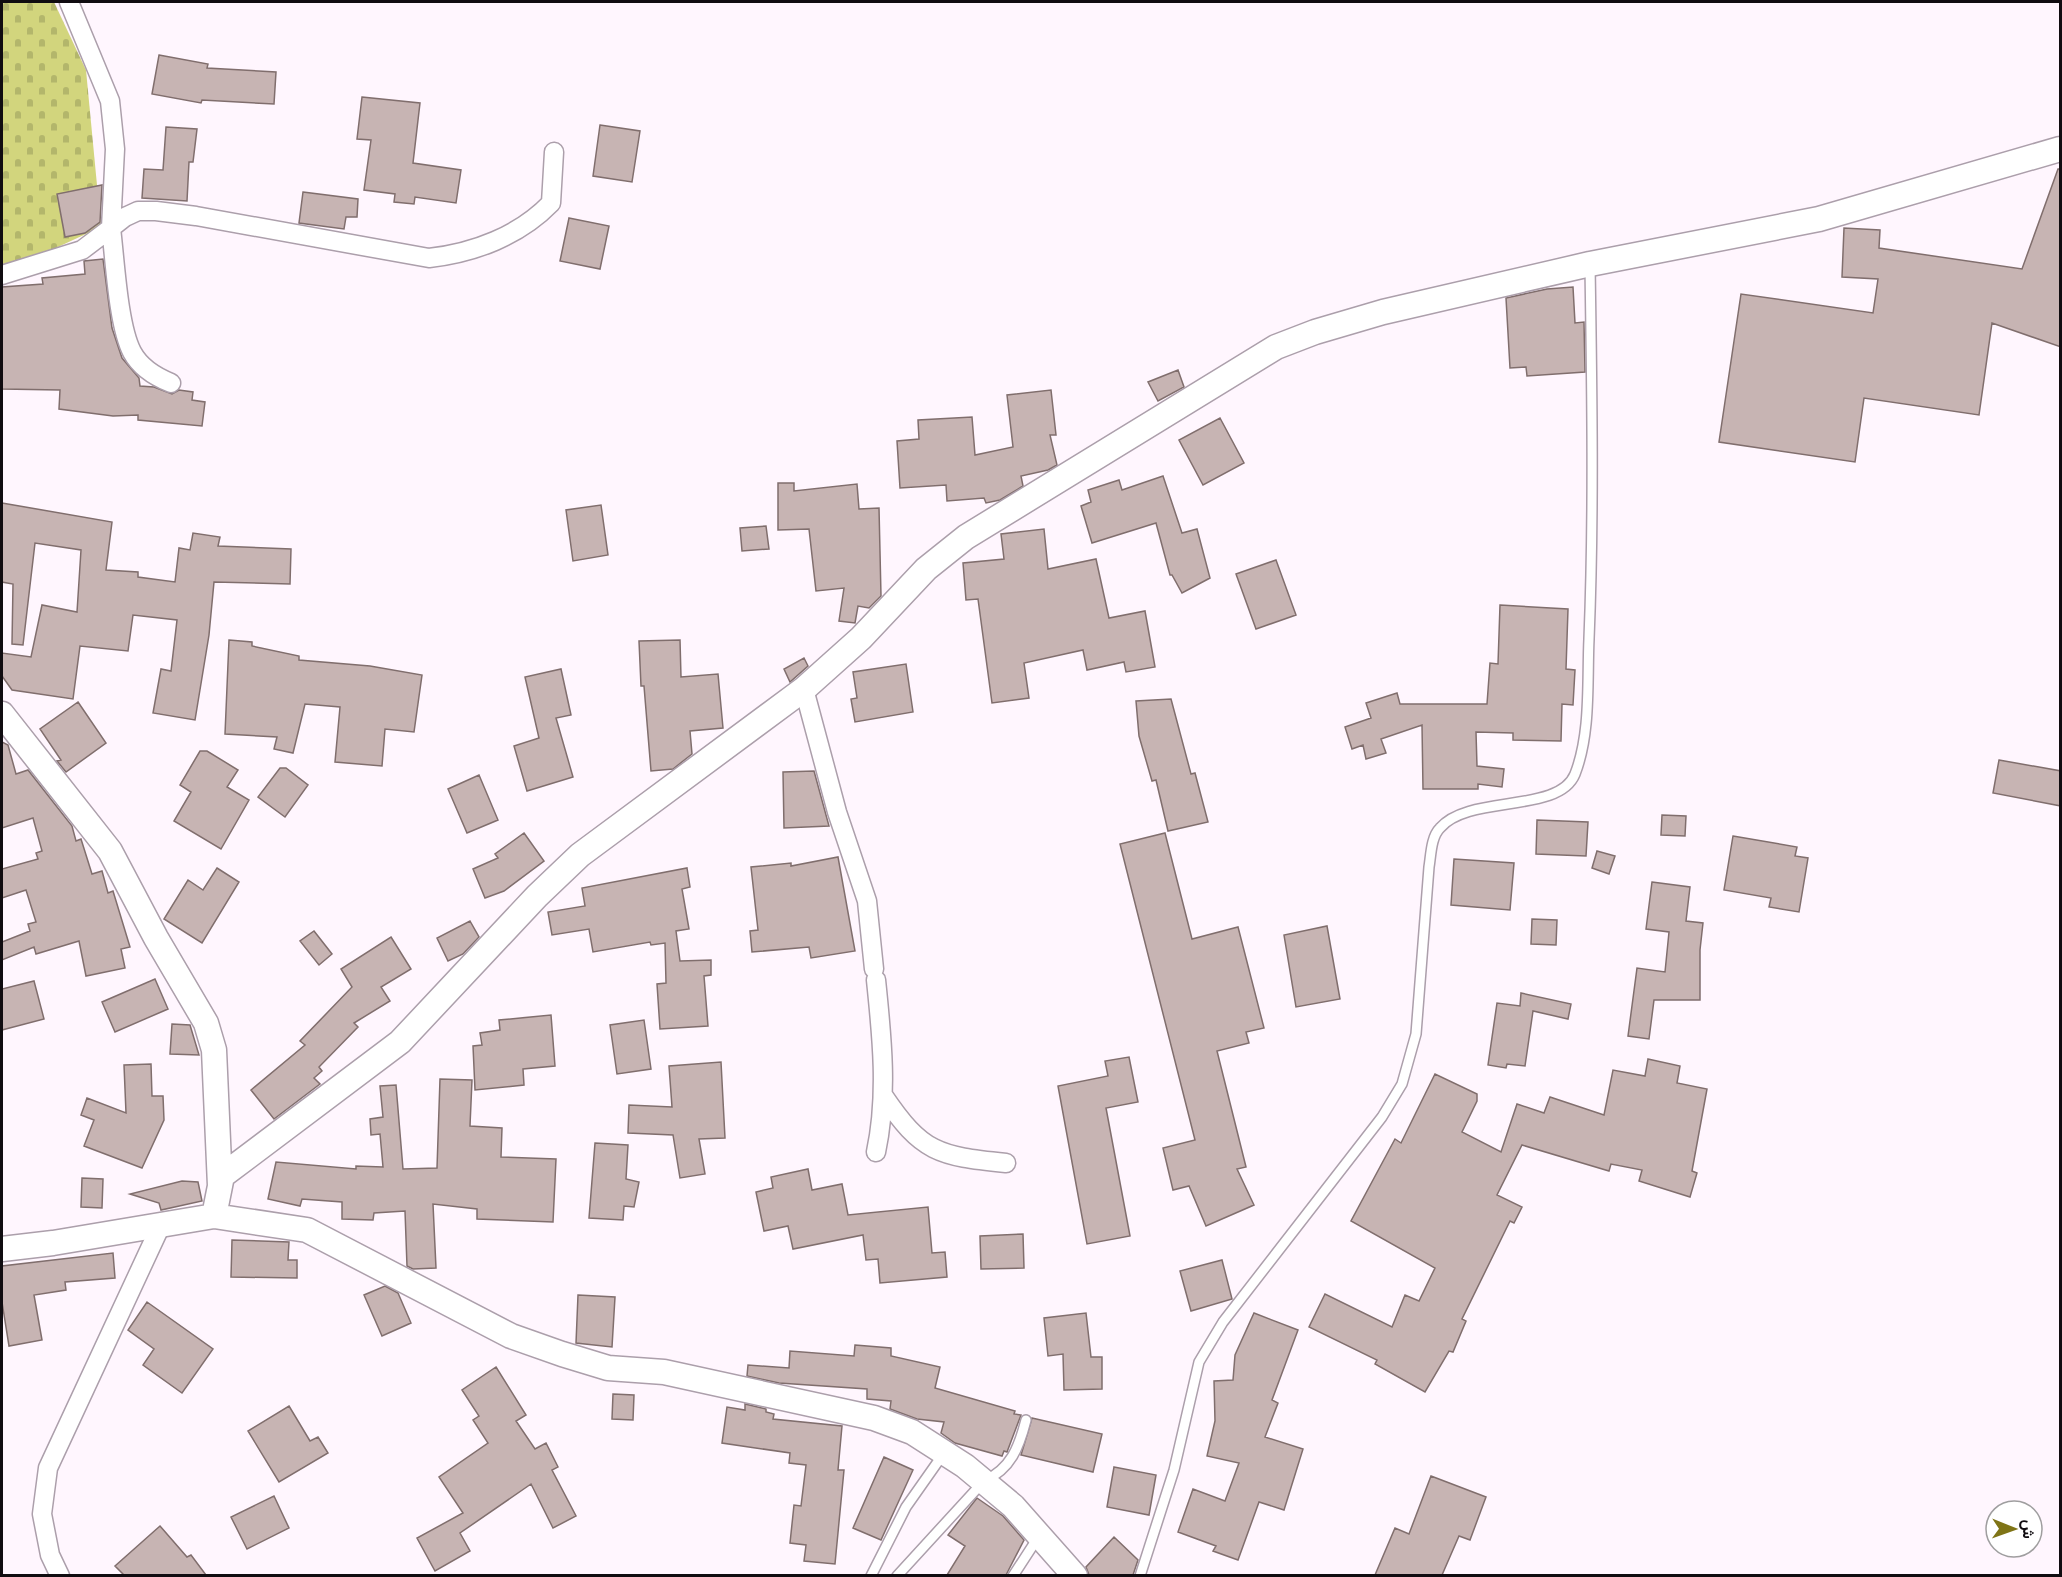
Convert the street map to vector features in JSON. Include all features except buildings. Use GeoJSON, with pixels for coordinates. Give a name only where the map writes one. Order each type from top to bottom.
{"type":"FeatureCollection","features":[{"type":"Feature","properties":{"kind":"street"},"geometry":{"type":"LineString","coordinates":[[69,2],[110,101],[114,149],[111,228],[121,309],[132,352],[152,375],[171,384]]}},
{"type":"Feature","properties":{"kind":"street"},"geometry":{"type":"LineString","coordinates":[[214,1216],[222,1176],[400,1042],[537,896],[580,855],[804,689],[861,638],[926,569],[966,537],[1276,347],[1315,332],[1383,312],[1590,264],[1819,219],[2061,149]]}},
{"type":"Feature","properties":{"kind":"street"},"geometry":{"type":"LineString","coordinates":[[2,275],[82,250],[138,211],[196,216],[429,258],[458,255],[484,247],[540,215],[551,203],[554,152]]}},
{"type":"Feature","properties":{"kind":"street"},"geometry":{"type":"LineString","coordinates":[[804,689],[837,812],[867,901],[881,1026],[883,1120],[876,1152]]}},
{"type":"Feature","properties":{"kind":"street"},"geometry":{"type":"LineString","coordinates":[[2,714],[110,851],[156,938],[206,1023],[214,1050],[220,1186]]}},
{"type":"Feature","properties":{"kind":"street"},"geometry":{"type":"LineString","coordinates":[[883,1095],[904,1127],[927,1146],[950,1156],[1006,1162]]}},
{"type":"Feature","properties":{"kind":"street"},"geometry":{"type":"LineString","coordinates":[[2,1249],[214,1216],[307,1230],[512,1336],[562,1354],[608,1368],[664,1372],[874,1419],[912,1432],[945,1451],[1013,1506],[1075,1575]]}},
{"type":"Feature","properties":{"kind":"street"},"geometry":{"type":"LineString","coordinates":[[60,1575],[50,1556],[42,1514],[48,1468],[160,1225]]}},
{"type":"Feature","properties":{"kind":"lane"},"geometry":{"type":"LineString","coordinates":[[1140,1575],[1174,1470],[1199,1362],[1223,1322],[1383,1118],[1402,1084],[1416,1034],[1429,867],[1432,845],[1440,828],[1457,817],[1479,809],[1548,796],[1563,789],[1574,776],[1586,720],[1593,533],[1590,264]]}},
{"type":"Feature","properties":{"kind":"lane"},"geometry":{"type":"LineString","coordinates":[[897,1575],[984,1481],[999,1474],[1008,1465],[1020,1444],[1026,1419]]}},
{"type":"Feature","properties":{"kind":"lane"},"geometry":{"type":"LineString","coordinates":[[871,1575],[906,1508],[945,1451]]}},
{"type":"Feature","properties":{"kind":"lane"},"geometry":{"type":"LineString","coordinates":[[1013,1575],[1040,1534]]}},
{"type":"Feature","properties":{"kind":"green space"},"geometry":{"type":"Polygon","coordinates":[[[2,2],[54,2],[86,70],[101,227],[2,273],[2,2]]]}}]}
